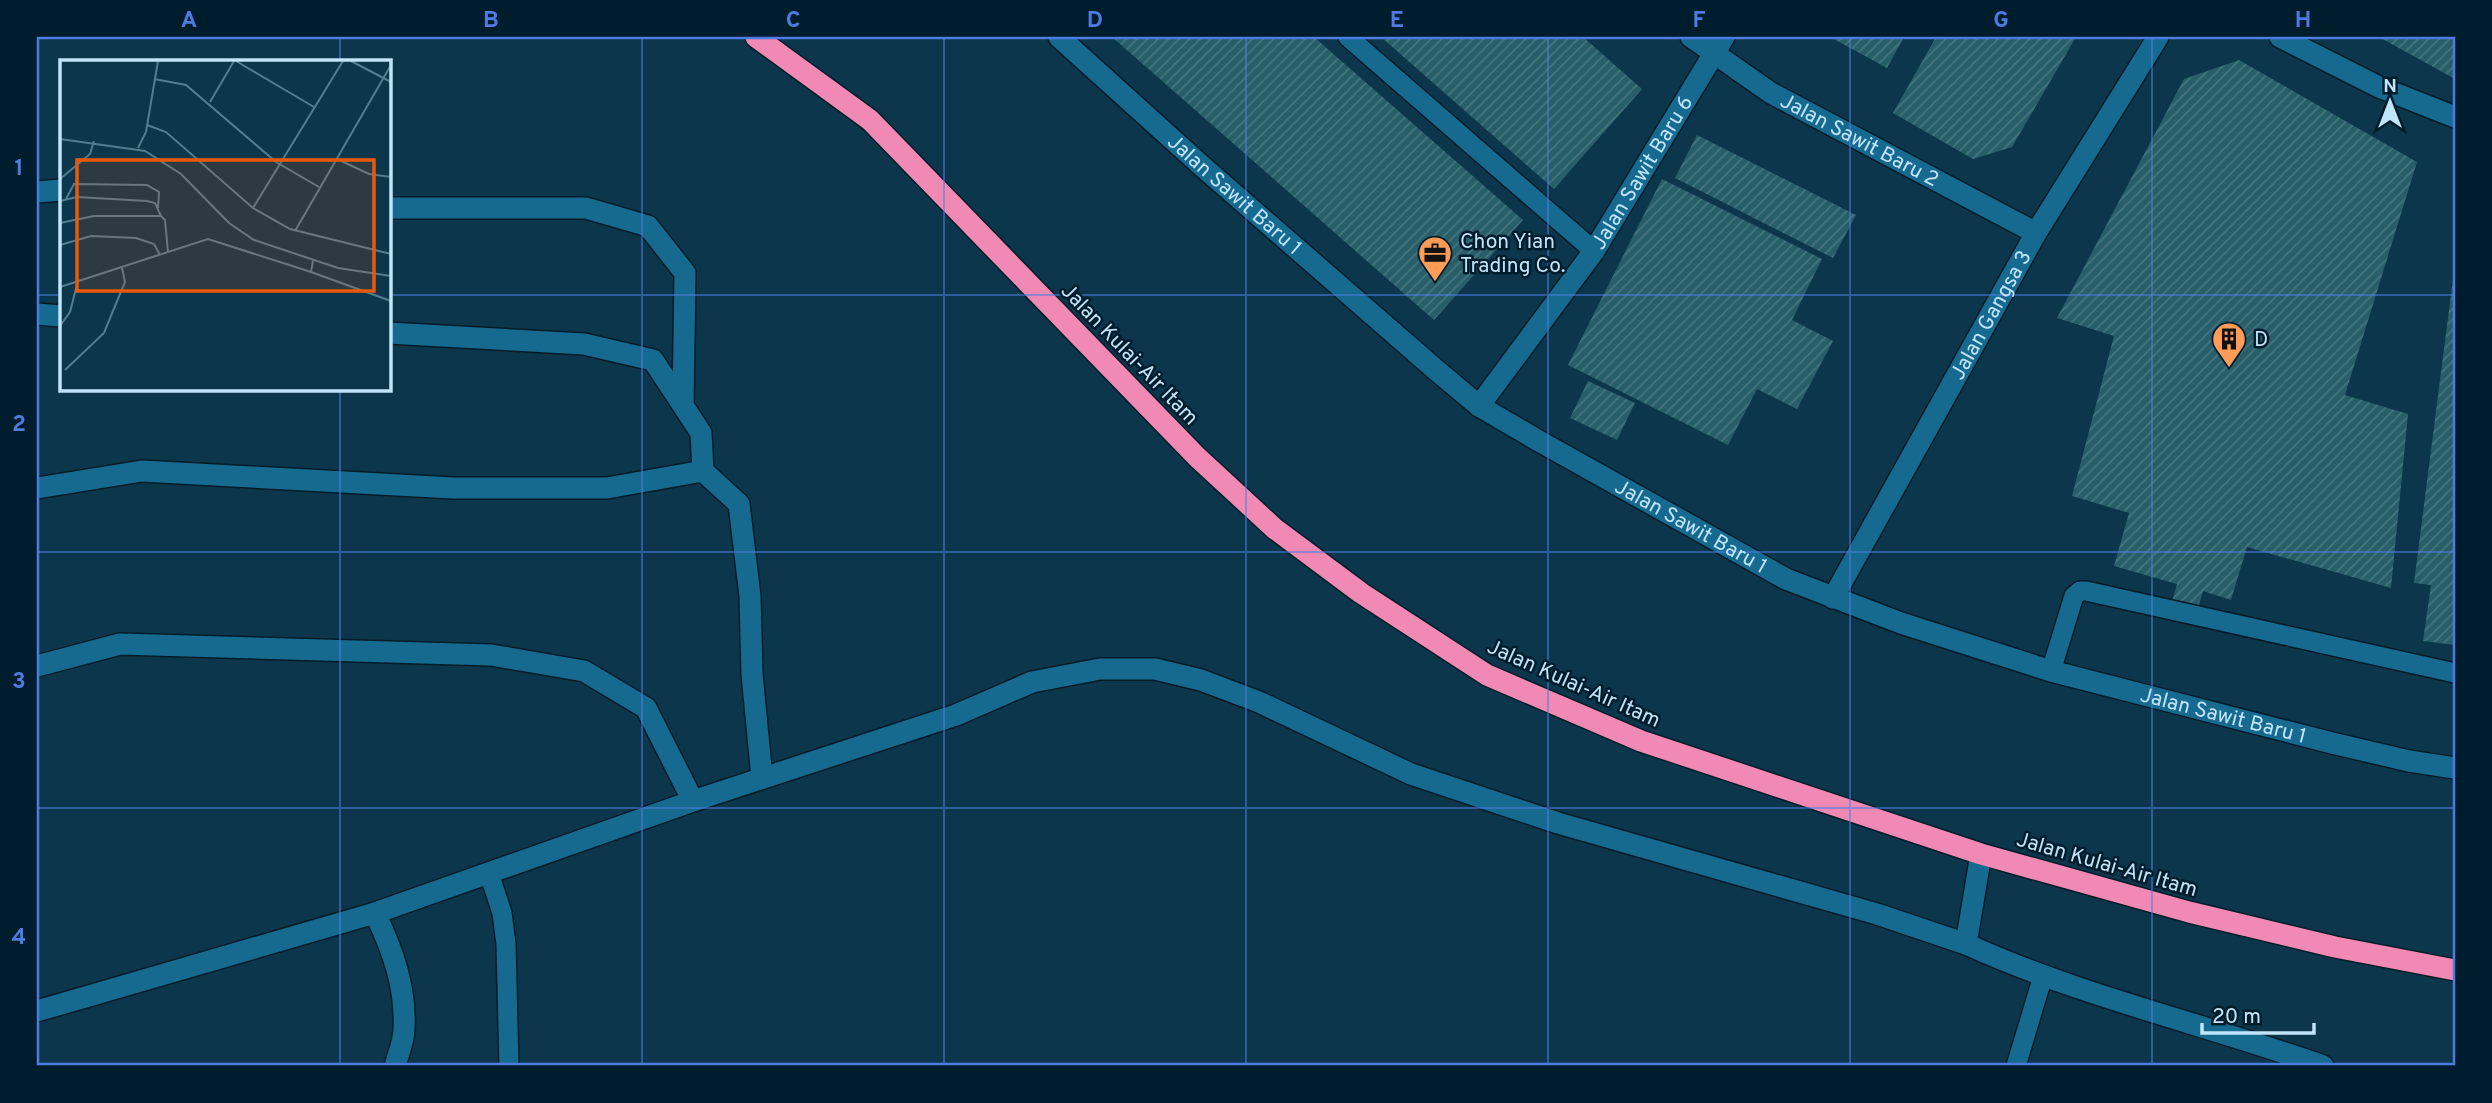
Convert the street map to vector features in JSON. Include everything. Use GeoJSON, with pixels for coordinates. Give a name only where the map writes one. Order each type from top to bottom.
{"type":"FeatureCollection","features":[{"type":"Feature","properties":{"kind":"highway","name":"Jalan Kulai-Air Itam"},"geometry":{"type":"LineString","coordinates":[[755,37],[870,120],[1196,457],[1275,529],[1361,593],[1487,675],[1642,741],[1981,854],[2189,912],[2335,947],[2455,970]]}},
{"type":"Feature","properties":{"kind":"street","name":"Jalan Sawit Baru 1"},"geometry":{"type":"LineString","coordinates":[[1059,37],[1203,167],[1479,406],[1786,579],[1901,624],[2050,671],[2332,743],[2410,761],[2455,768]]}},
{"type":"Feature","properties":{"kind":"street","name":"Jalan Sawit Baru 2"},"geometry":{"type":"LineString","coordinates":[[1690,37],[1719,45],[1771,93],[2036,233]]}},
{"type":"Feature","properties":{"kind":"street","name":"Jalan Gangsa 3"},"geometry":{"type":"LineString","coordinates":[[1833,598],[2036,233],[2158,37]]}},
{"type":"Feature","properties":{"kind":"street"},"geometry":{"type":"LineString","coordinates":[[2280,37],[2379,87],[2455,117]]}},
{"type":"Feature","properties":{"kind":"street","name":"Jalan Sawit Baru 6"},"geometry":{"type":"LineString","coordinates":[[1479,406],[1594,251],[1719,45]]}},
{"type":"Feature","properties":{"kind":"street"},"geometry":{"type":"LineString","coordinates":[[37,192],[60,190]]}},
{"type":"Feature","properties":{"kind":"street"},"geometry":{"type":"LineString","coordinates":[[390,208],[586,208],[648,226],[685,273],[683,405]]}},
{"type":"Feature","properties":{"kind":"street"},"geometry":{"type":"LineString","coordinates":[[37,314],[60,316]]}},
{"type":"Feature","properties":{"kind":"street"},"geometry":{"type":"LineString","coordinates":[[390,333],[584,344],[653,360],[701,433],[703,471],[739,503],[750,596],[752,674],[762,778]]}},
{"type":"Feature","properties":{"kind":"street"},"geometry":{"type":"LineString","coordinates":[[37,488],[142,471],[453,488],[607,488],[703,471]]}},
{"type":"Feature","properties":{"kind":"street"},"geometry":{"type":"LineString","coordinates":[[37,666],[120,644],[491,655],[584,671],[646,708],[693,801]]}},
{"type":"Feature","properties":{"kind":"street"},"geometry":{"type":"LineString","coordinates":[[37,1011],[375,913],[693,801],[956,715],[1032,682],[1100,669],[1155,669],[1201,680],[1259,702],[1411,774],[1558,823],[1877,914],[1966,944],[2043,976],[2323,1066]]}},
{"type":"Feature","properties":{"kind":"street"},"geometry":{"type":"LineString","coordinates":[[1966,944],[1981,854]]}},
{"type":"Feature","properties":{"kind":"street"},"geometry":{"type":"LineString","coordinates":[[375,913],[393,951],[401,983],[404,1031],[395,1066]]}},
{"type":"Feature","properties":{"kind":"lane"},"geometry":{"type":"LineString","coordinates":[[1348,37],[1594,251]]}},
{"type":"Feature","properties":{"kind":"lane"},"geometry":{"type":"LineString","coordinates":[[2050,671],[2074,596],[2086,592],[2455,673]]}},
{"type":"Feature","properties":{"kind":"lane"},"geometry":{"type":"LineString","coordinates":[[489,873],[502,913],[506,944],[509,1066]]}},
{"type":"Feature","properties":{"kind":"lane"},"geometry":{"type":"LineString","coordinates":[[2016,1066],[2043,976]]}},
{"type":"Feature","properties":{"kind":"building"},"geometry":{"type":"Polygon","coordinates":[[[1112,37],[1314,37],[1523,220],[1434,320],[1112,37]]]}},
{"type":"Feature","properties":{"kind":"building"},"geometry":{"type":"Polygon","coordinates":[[[1381,37],[1583,37],[1642,89],[1554,189],[1381,37]]]}},
{"type":"Feature","properties":{"kind":"building"},"geometry":{"type":"Polygon","coordinates":[[[1830,37],[1898,37],[1903,39],[1887,68],[1830,37]]]}},
{"type":"Feature","properties":{"kind":"building"},"geometry":{"type":"Polygon","coordinates":[[[1936,37],[2076,37],[2012,147],[1973,159],[1893,113],[1936,37]]]}},
{"type":"Feature","properties":{"kind":"building"},"geometry":{"type":"Polygon","coordinates":[[[2379,37],[2455,37],[2455,79],[2379,37]]]}},
{"type":"Feature","properties":{"kind":"building","name":"D"},"geometry":{"type":"Polygon","coordinates":[[[2239,60],[2417,162],[2345,395],[2408,414],[2391,588],[2247,547],[2231,600],[2203,591],[2197,612],[2171,605],[2177,584],[2114,566],[2129,513],[2072,496],[2114,336],[2057,318],[2184,79],[2239,60]]]}},
{"type":"Feature","properties":{"kind":"building"},"geometry":{"type":"Polygon","coordinates":[[[1697,135],[1856,215],[1833,258],[1675,178],[1697,135]]]}},
{"type":"Feature","properties":{"kind":"building"},"geometry":{"type":"Polygon","coordinates":[[[1662,179],[1822,259],[1792,320],[1833,341],[1797,409],[1757,389],[1728,445],[1568,365],[1662,179]]]}},
{"type":"Feature","properties":{"kind":"building"},"geometry":{"type":"Polygon","coordinates":[[[2454,271],[2455,645],[2423,641],[2431,585],[2414,583],[2454,271]]]}},
{"type":"Feature","properties":{"kind":"building"},"geometry":{"type":"Polygon","coordinates":[[[1588,381],[1635,403],[1617,440],[1570,418],[1588,381]]]}},
{"type":"Feature","properties":{"kind":"place","name":"Chon Yian Trading Co."},"geometry":{"type":"Point","coordinates":[1435,283]}},
{"type":"Feature","properties":{"kind":"place","name":"D"},"geometry":{"type":"Point","coordinates":[2229,369]}}]}
